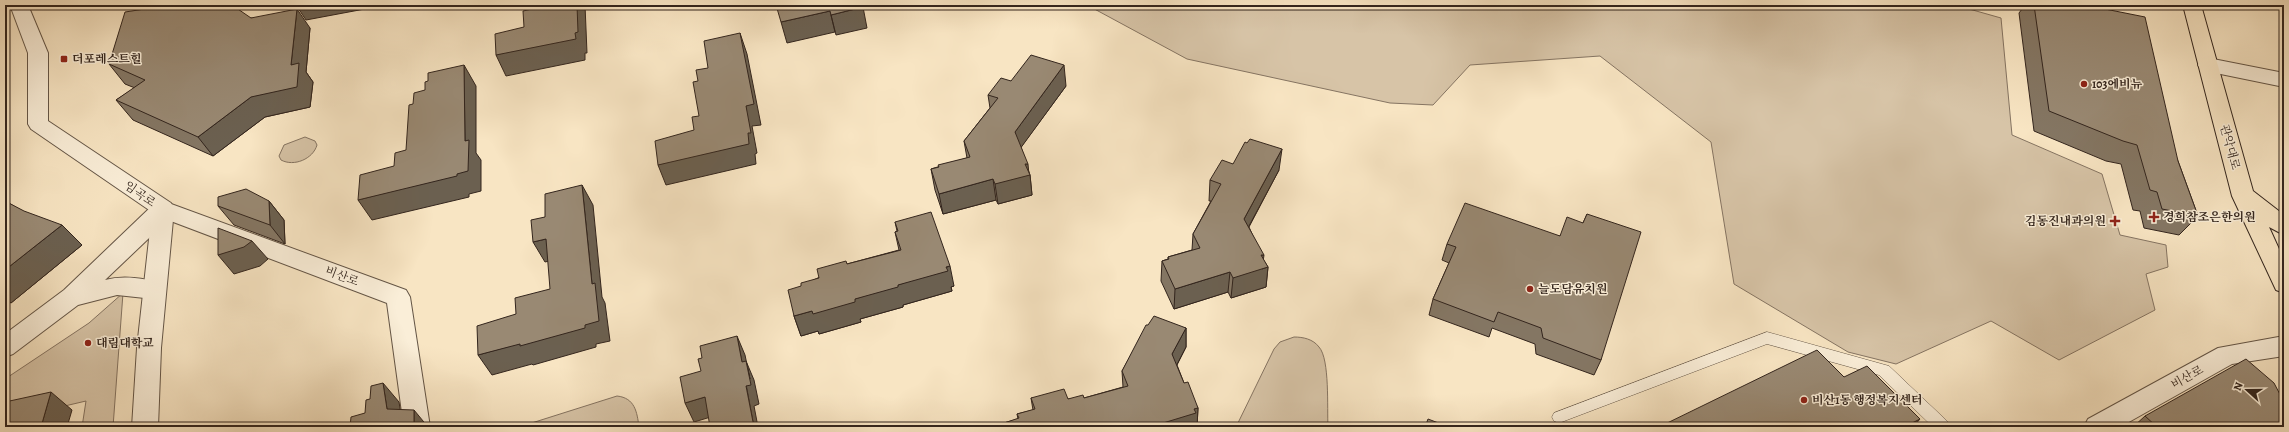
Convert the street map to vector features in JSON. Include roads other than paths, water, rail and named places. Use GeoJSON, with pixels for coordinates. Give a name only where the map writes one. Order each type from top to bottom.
{"type":"FeatureCollection","features":[{"type":"Feature","properties":{"kind":"main road","name":"관악대로"},"geometry":{"type":"LineString","coordinates":[[2192,5],[2243,196],[2284,284]]}},
{"type":"Feature","properties":{"kind":"main road"},"geometry":{"type":"LineString","coordinates":[[2243,196],[2284,227]]}},
{"type":"Feature","properties":{"kind":"street","name":"임곡로"},"geometry":{"type":"LineString","coordinates":[[19,5],[38,53],[38,124],[162,211],[154,290],[145,427]]}},
{"type":"Feature","properties":{"kind":"street"},"geometry":{"type":"LineString","coordinates":[[2208,65],[2284,80]]}},
{"type":"Feature","properties":{"kind":"street"},"geometry":{"type":"LineString","coordinates":[[5,347],[72,298],[162,211]]}},
{"type":"Feature","properties":{"kind":"street","name":"비산로"},"geometry":{"type":"LineString","coordinates":[[162,211],[398,297],[417,427]]}},
{"type":"Feature","properties":{"kind":"street"},"geometry":{"type":"LineString","coordinates":[[72,298],[117,286],[154,290]]}},
{"type":"Feature","properties":{"kind":"street","name":"비산로"},"geometry":{"type":"LineString","coordinates":[[2097,427],[2227,355],[2284,346]]}},
{"type":"Feature","properties":{"kind":"lane"},"geometry":{"type":"LineString","coordinates":[[1559,417],[1767,338],[1884,370],[1943,427]]}},
{"type":"Feature","properties":{"kind":"place","name":"더포레스트힐"},"geometry":{"type":"Point","coordinates":[64,59]}},
{"type":"Feature","properties":{"kind":"place","name":"103에비뉴"},"geometry":{"type":"Point","coordinates":[2084,84]}},
{"type":"Feature","properties":{"kind":"place","name":"경희참조은한의원"},"geometry":{"type":"Point","coordinates":[2154,217]}},
{"type":"Feature","properties":{"kind":"place","name":"김동진내과의원"},"geometry":{"type":"Point","coordinates":[2115,221]}},
{"type":"Feature","properties":{"kind":"place","name":"늘도담유치원"},"geometry":{"type":"Point","coordinates":[1530,289]}},
{"type":"Feature","properties":{"kind":"place","name":"대림대학교"},"geometry":{"type":"Point","coordinates":[88,343]}},
{"type":"Feature","properties":{"kind":"place","name":"비산1동 행정복지센터"},"geometry":{"type":"Point","coordinates":[1804,400]}}]}
